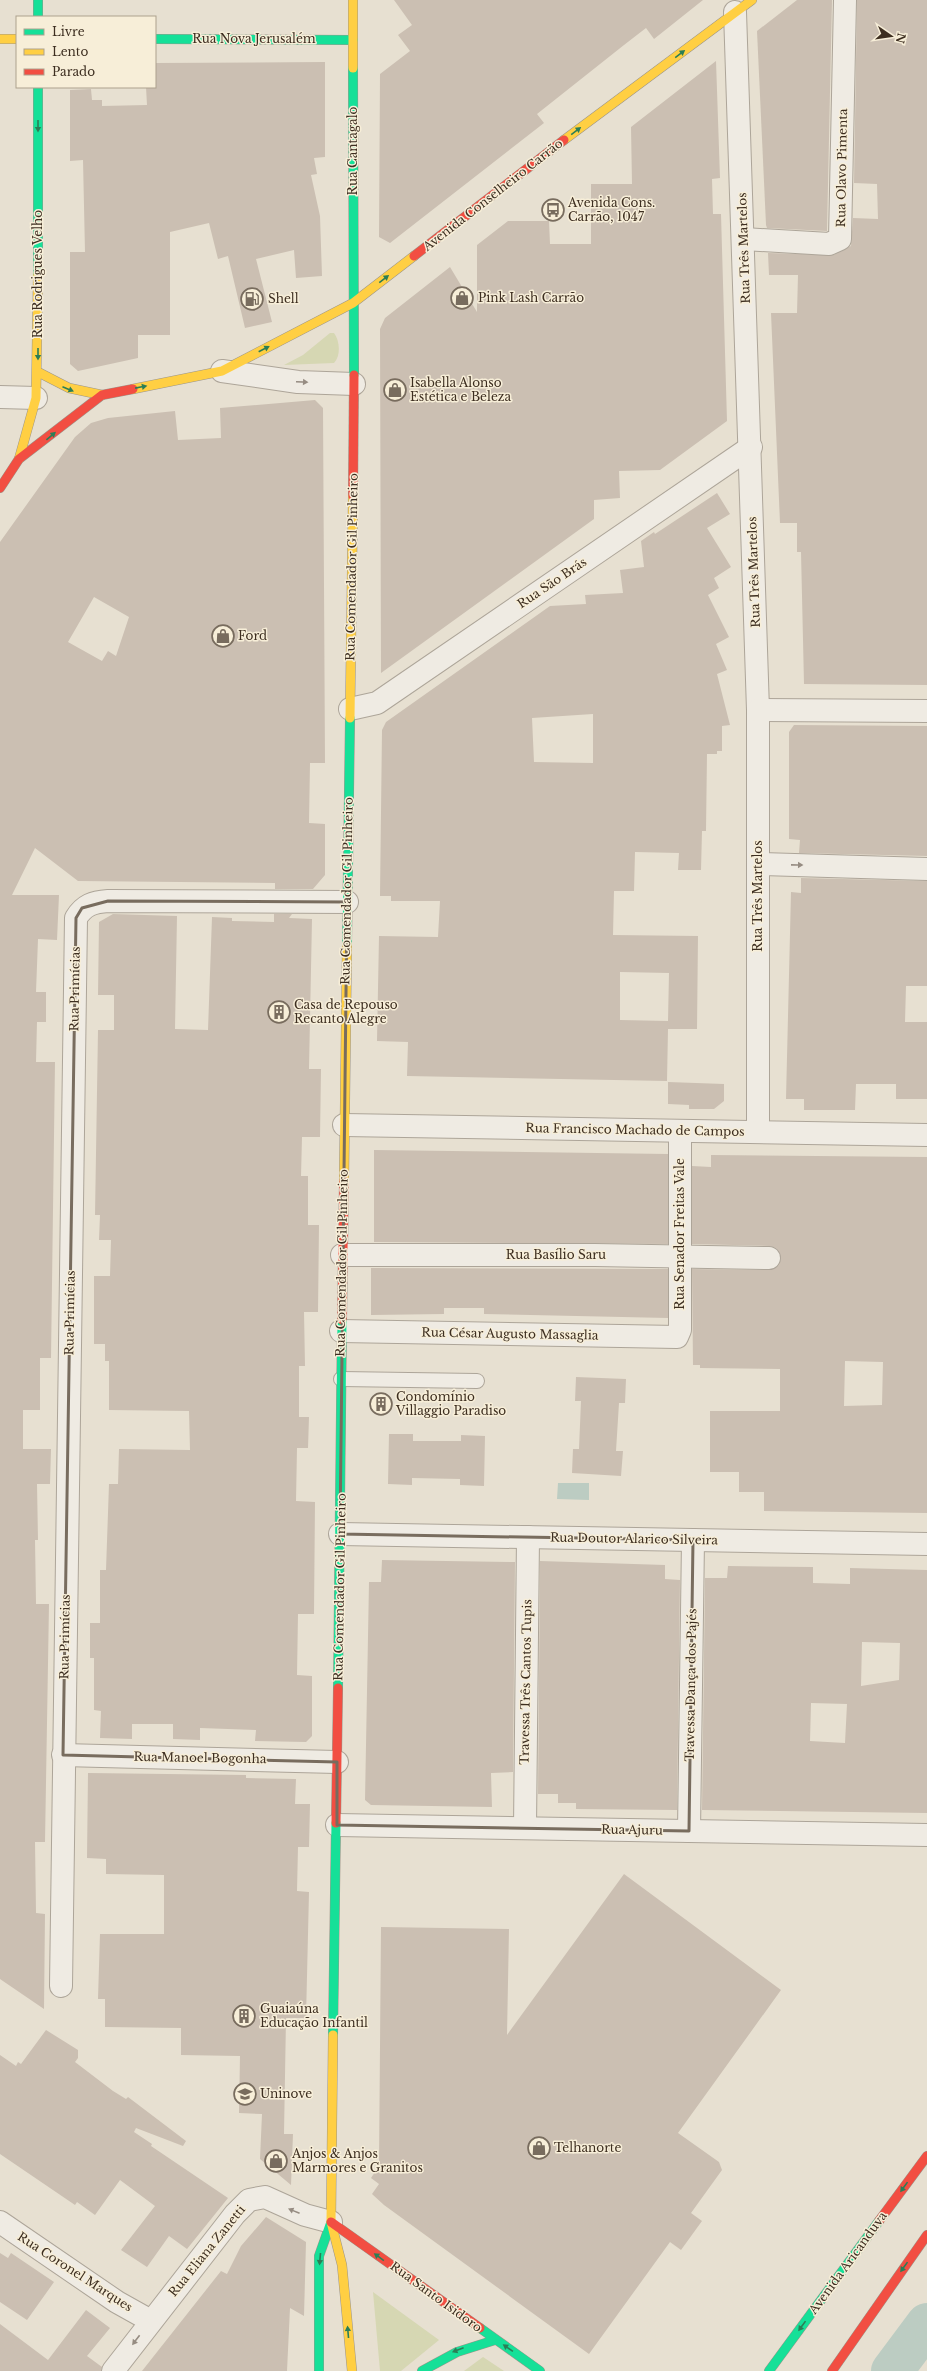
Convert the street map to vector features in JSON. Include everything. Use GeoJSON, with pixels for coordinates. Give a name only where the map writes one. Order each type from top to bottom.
{"type":"FeatureCollection","features":[{"type":"Feature","properties":{"kind":"main road"},"geometry":{"type":"LineString","coordinates":[[38,0],[38,16]]}},
{"type":"Feature","properties":{"kind":"main road","name":"Rua Cantagalo"},"geometry":{"type":"LineString","coordinates":[[353,0],[353,303]]}},
{"type":"Feature","properties":{"kind":"main road","name":"Avenida Conselheiro Carrão"},"geometry":{"type":"LineString","coordinates":[[0,488],[19,459],[102,395],[222,371],[353,303],[536,161],[744,6]]}},
{"type":"Feature","properties":{"kind":"main road"},"geometry":{"type":"LineString","coordinates":[[0,39],[16,39]]}},
{"type":"Feature","properties":{"kind":"main road","name":"Rua Nova Jerusalém"},"geometry":{"type":"LineString","coordinates":[[156,39],[353,40]]}},
{"type":"Feature","properties":{"kind":"main road","name":"Rua Rodrigues Velho"},"geometry":{"type":"LineString","coordinates":[[19,459],[36,398],[38,372],[38,88]]}},
{"type":"Feature","properties":{"kind":"main road","name":"Rua Comendador Gil Pinheiro"},"geometry":{"type":"LineString","coordinates":[[352,2371],[342,2266],[331,2222],[354,384],[353,303]]}},
{"type":"Feature","properties":{"kind":"main road"},"geometry":{"type":"LineString","coordinates":[[38,372],[68,390],[82,394],[102,395]]}},
{"type":"Feature","properties":{"kind":"main road","name":"Avenida Aricanduva"},"geometry":{"type":"LineString","coordinates":[[769,2371],[927,2156]]}},
{"type":"Feature","properties":{"kind":"main road","name":"Rua Comendador Gil Pinheiro"},"geometry":{"type":"LineString","coordinates":[[319,2371],[319,2256],[331,2222]]}},
{"type":"Feature","properties":{"kind":"main road","name":"Rua Santo Isidoro"},"geometry":{"type":"LineString","coordinates":[[331,2222],[540,2371]]}},
{"type":"Feature","properties":{"kind":"main road"},"geometry":{"type":"LineString","coordinates":[[832,2371],[927,2235]]}},
{"type":"Feature","properties":{"kind":"main road"},"geometry":{"type":"LineString","coordinates":[[422,2371],[441,2357],[457,2350],[495,2340]]}},
{"type":"Feature","properties":{"kind":"street","name":"Rua Olavo Pimenta"},"geometry":{"type":"LineString","coordinates":[[744,239],[829,244],[840,239],[845,0]]}},
{"type":"Feature","properties":{"kind":"street","name":"Rua Três Martelos"},"geometry":{"type":"LineString","coordinates":[[744,6],[744,239],[758,710],[758,1132]]}},
{"type":"Feature","properties":{"kind":"street","name":"Avenida Conselheiro Carrão"},"geometry":{"type":"LineString","coordinates":[[222,371],[298,382],[354,384]]}},
{"type":"Feature","properties":{"kind":"street"},"geometry":{"type":"LineString","coordinates":[[0,396],[36,398]]}},
{"type":"Feature","properties":{"kind":"street","name":"Rua São Brás"},"geometry":{"type":"LineString","coordinates":[[350,709],[377,703],[751,447]]}},
{"type":"Feature","properties":{"kind":"street"},"geometry":{"type":"LineString","coordinates":[[758,710],[927,711]]}},
{"type":"Feature","properties":{"kind":"street"},"geometry":{"type":"LineString","coordinates":[[758,864],[927,869]]}},
{"type":"Feature","properties":{"kind":"street","name":"Rua Primícias"},"geometry":{"type":"LineString","coordinates":[[60,1986],[76,918],[82,908],[95,902],[108,901],[347,902]]}},
{"type":"Feature","properties":{"kind":"street","name":"Rua Francisco Machado de Campos"},"geometry":{"type":"LineString","coordinates":[[344,1125],[927,1135]]}},
{"type":"Feature","properties":{"kind":"street","name":"Rua Senador Freitas Vale"},"geometry":{"type":"LineString","coordinates":[[678,1336],[680,1330],[680,1131]]}},
{"type":"Feature","properties":{"kind":"street","name":"Rua Basílio Saru"},"geometry":{"type":"LineString","coordinates":[[342,1255],[769,1258]]}},
{"type":"Feature","properties":{"kind":"street","name":"Rua César Augusto Massaglia"},"geometry":{"type":"LineString","coordinates":[[341,1331],[678,1336]]}},
{"type":"Feature","properties":{"kind":"street","name":"Rua Doutor Alarico Silveira"},"geometry":{"type":"LineString","coordinates":[[340,1534],[927,1544]]}},
{"type":"Feature","properties":{"kind":"street","name":"Travessa Três Cantos Tupis"},"geometry":{"type":"LineString","coordinates":[[525,1828],[528,1537]]}},
{"type":"Feature","properties":{"kind":"street","name":"Travessa Dança dos Pajés"},"geometry":{"type":"LineString","coordinates":[[688,1830],[693,1540]]}},
{"type":"Feature","properties":{"kind":"street","name":"Rua Manoel Bogonha"},"geometry":{"type":"LineString","coordinates":[[63,1755],[337,1762]]}},
{"type":"Feature","properties":{"kind":"street","name":"Rua Ajuru"},"geometry":{"type":"LineString","coordinates":[[337,1825],[927,1834]]}},
{"type":"Feature","properties":{"kind":"street","name":"Rua Eliana Zanetti"},"geometry":{"type":"LineString","coordinates":[[113,2371],[235,2214],[249,2200],[264,2198],[304,2215],[331,2222]]}},
{"type":"Feature","properties":{"kind":"street","name":"Rua Coronel Marques"},"geometry":{"type":"LineString","coordinates":[[0,2222],[117,2302],[151,2321]]}},
{"type":"Feature","properties":{"kind":"lane"},"geometry":{"type":"LineString","coordinates":[[341,1379],[477,1381]]}},
{"type":"Feature","properties":{"kind":"highlighted area"},"geometry":{"type":"Polygon","coordinates":[[[108,901],[347,902],[340,1534],[693,1540],[689,1831],[337,1825],[337,1762],[63,1755],[76,918],[82,908],[108,901]]]}},
{"type":"Feature","properties":{"kind":"green space"},"geometry":{"type":"Polygon","coordinates":[[[330,333],[334,333],[338,340],[339,353],[334,363],[284,365],[303,355],[330,333]]]}},
{"type":"Feature","properties":{"kind":"green space"},"geometry":{"type":"Polygon","coordinates":[[[373,2292],[439,2340],[401,2371],[380,2371],[373,2292]]]}},
{"type":"Feature","properties":{"kind":"green space"},"geometry":{"type":"Polygon","coordinates":[[[483,2357],[504,2371],[464,2371],[483,2357]]]}},
{"type":"Feature","properties":{"kind":"shaded area"},"geometry":{"type":"Polygon","coordinates":[[[558,1483],[589,1483],[589,1500],[557,1499],[558,1483]]]}},
{"type":"Feature","properties":{"kind":"building"},"geometry":{"type":"Polygon","coordinates":[[[394,0],[703,0],[654,39],[646,28],[624,45],[537,114],[544,123],[390,243],[379,237],[380,74],[410,51],[398,35],[412,25],[394,0]]]}},
{"type":"Feature","properties":{"kind":"building"},"geometry":{"type":"Polygon","coordinates":[[[797,0],[832,0],[827,231],[767,228],[766,225],[757,31],[797,0]]]}},
{"type":"Feature","properties":{"kind":"building"},"geometry":{"type":"Polygon","coordinates":[[[857,0],[927,0],[927,685],[804,684],[801,552],[797,552],[797,523],[780,523],[771,313],[797,313],[798,275],[769,275],[768,253],[834,255],[851,246],[853,218],[878,219],[877,184],[854,183],[857,0]]]}},
{"type":"Feature","properties":{"kind":"building"},"geometry":{"type":"Polygon","coordinates":[[[716,61],[720,178],[712,179],[713,214],[721,214],[727,421],[660,470],[619,471],[620,498],[594,500],[594,519],[381,673],[380,329],[385,318],[450,267],[477,312],[477,245],[508,221],[549,221],[550,244],[591,244],[591,184],[632,184],[631,127],[716,61]]]}},
{"type":"Feature","properties":{"kind":"building"},"geometry":{"type":"Polygon","coordinates":[[[325,62],[325,157],[314,158],[317,174],[311,175],[320,216],[322,276],[296,278],[294,250],[256,259],[272,322],[245,328],[228,256],[218,259],[209,223],[170,232],[170,335],[138,335],[138,358],[78,371],[70,364],[70,252],[85,252],[83,160],[70,161],[70,90],[91,89],[92,100],[102,100],[102,106],[147,105],[146,88],[156,88],[156,63],[325,62]]]}},
{"type":"Feature","properties":{"kind":"building"},"geometry":{"type":"Polygon","coordinates":[[[315,400],[323,408],[325,763],[310,763],[309,823],[325,824],[325,875],[313,889],[275,889],[275,883],[78,881],[35,848],[12,895],[59,895],[57,940],[38,939],[36,992],[46,992],[46,1022],[37,1022],[36,1062],[55,1062],[51,1358],[40,1358],[40,1410],[23,1410],[23,1449],[51,1449],[50,1484],[37,1484],[38,1540],[35,1540],[36,1604],[49,1604],[45,1842],[35,1842],[36,1913],[45,1914],[44,2009],[0,1979],[0,542],[75,437],[91,423],[108,418],[175,411],[178,440],[221,438],[220,408],[315,400]],[[94,597],[68,642],[102,661],[108,651],[116,656],[129,617],[94,597]]]}},
{"type":"Feature","properties":{"kind":"building"},"geometry":{"type":"Polygon","coordinates":[[[717,493],[730,514],[707,528],[731,567],[714,578],[719,588],[708,595],[729,637],[716,644],[727,670],[717,674],[730,725],[722,726],[722,751],[717,751],[717,754],[707,754],[706,831],[702,831],[701,870],[678,870],[679,853],[635,852],[634,891],[614,891],[613,935],[698,936],[697,1029],[668,1029],[667,1081],[407,1076],[408,1042],[377,1041],[379,936],[438,937],[440,901],[391,901],[391,896],[380,896],[382,730],[386,722],[550,606],[586,604],[585,595],[623,593],[620,570],[644,567],[641,541],[654,532],[655,534],[717,493]],[[593,714],[532,718],[534,762],[593,763],[593,714]],[[620,972],[620,1020],[668,1021],[669,973],[620,972]]]}},
{"type":"Feature","properties":{"kind":"building"},"geometry":{"type":"Polygon","coordinates":[[[794,725],[927,726],[927,856],[799,853],[800,840],[789,839],[789,732],[794,725]]]}},
{"type":"Feature","properties":{"kind":"building"},"geometry":{"type":"Polygon","coordinates":[[[801,878],[927,881],[927,986],[906,986],[905,1022],[927,1022],[927,1099],[896,1099],[896,1084],[856,1084],[855,1110],[804,1110],[804,1099],[786,1099],[791,892],[801,893],[801,878]]]}},
{"type":"Feature","properties":{"kind":"building"},"geometry":{"type":"Polygon","coordinates":[[[113,914],[177,916],[175,1029],[208,1030],[212,917],[232,918],[232,921],[274,922],[274,914],[292,914],[289,918],[312,919],[309,1069],[321,1069],[320,1137],[302,1137],[301,1176],[308,1176],[308,1225],[319,1225],[318,1312],[304,1312],[305,1366],[299,1366],[299,1417],[309,1417],[308,1448],[297,1448],[296,1501],[315,1502],[314,1614],[298,1614],[297,1675],[312,1676],[312,1736],[306,1742],[255,1741],[256,1730],[200,1728],[200,1740],[173,1739],[173,1724],[132,1724],[132,1739],[100,1738],[101,1711],[94,1710],[94,1658],[90,1658],[90,1623],[100,1623],[100,1570],[106,1570],[109,1484],[118,1484],[119,1449],[190,1450],[189,1411],[109,1410],[109,1361],[105,1361],[105,1344],[94,1344],[94,1276],[110,1276],[111,1240],[99,1240],[100,1215],[95,1215],[98,1030],[114,1030],[114,995],[98,995],[99,922],[113,914]]]}},
{"type":"Feature","properties":{"kind":"building"},"geometry":{"type":"Polygon","coordinates":[[[668,1082],[724,1084],[724,1101],[714,1109],[689,1109],[689,1105],[668,1104],[668,1082]]]}},
{"type":"Feature","properties":{"kind":"building"},"geometry":{"type":"Polygon","coordinates":[[[374,1150],[668,1154],[668,1244],[374,1242],[374,1150]]]}},
{"type":"Feature","properties":{"kind":"building"},"geometry":{"type":"Polygon","coordinates":[[[711,1155],[927,1157],[927,1513],[764,1511],[764,1492],[739,1492],[739,1472],[710,1472],[710,1411],[780,1411],[780,1369],[700,1368],[700,1365],[693,1365],[692,1269],[769,1270],[779,1265],[781,1258],[776,1248],[769,1246],[692,1244],[692,1166],[711,1167],[711,1155]],[[845,1361],[844,1406],[882,1405],[883,1362],[845,1361]]]}},
{"type":"Feature","properties":{"kind":"building"},"geometry":{"type":"Polygon","coordinates":[[[371,1268],[668,1269],[668,1318],[484,1314],[484,1308],[444,1308],[444,1314],[371,1315],[371,1268]]]}},
{"type":"Feature","properties":{"kind":"building"},"geometry":{"type":"Polygon","coordinates":[[[576,1377],[626,1379],[625,1403],[619,1403],[616,1451],[623,1451],[621,1476],[572,1473],[573,1449],[579,1449],[581,1401],[575,1401],[576,1377]]]}},
{"type":"Feature","properties":{"kind":"building"},"geometry":{"type":"Polygon","coordinates":[[[389,1434],[413,1434],[413,1441],[461,1441],[461,1435],[485,1436],[484,1486],[460,1485],[460,1479],[412,1478],[412,1485],[388,1484],[389,1434]]]}},
{"type":"Feature","properties":{"kind":"building"},"geometry":{"type":"Polygon","coordinates":[[[382,1560],[515,1562],[513,1772],[491,1773],[492,1807],[371,1805],[365,1800],[369,1582],[381,1582],[382,1560]]]}},
{"type":"Feature","properties":{"kind":"building"},"geometry":{"type":"Polygon","coordinates":[[[540,1561],[665,1565],[665,1579],[680,1580],[677,1810],[576,1809],[576,1803],[558,1803],[558,1794],[538,1794],[540,1561]]]}},
{"type":"Feature","properties":{"kind":"building"},"geometry":{"type":"Polygon","coordinates":[[[728,1566],[813,1567],[813,1583],[850,1584],[850,1568],[927,1570],[927,1813],[702,1810],[705,1578],[727,1578],[728,1566]],[[862,1642],[861,1686],[899,1680],[900,1643],[862,1642]],[[811,1703],[810,1741],[845,1743],[847,1704],[811,1703]]]}},
{"type":"Feature","properties":{"kind":"building"},"geometry":{"type":"Polygon","coordinates":[[[88,1773],[246,1775],[246,1778],[296,1779],[295,1804],[310,1804],[309,1847],[298,1847],[297,1891],[309,1892],[306,2018],[286,2018],[284,2134],[293,2134],[291,2185],[260,2159],[262,2114],[239,2113],[240,2056],[181,2055],[181,2028],[105,2027],[105,1999],[98,1999],[100,1934],[164,1934],[164,1875],[106,1874],[106,1859],[87,1858],[88,1773]]]}},
{"type":"Feature","properties":{"kind":"building","name":"Telhanorte"},"geometry":{"type":"Polygon","coordinates":[[[624,1874],[781,1990],[678,2133],[719,2162],[722,2170],[691,2213],[702,2221],[681,2250],[670,2242],[589,2354],[384,2205],[372,2194],[379,2184],[371,2178],[379,2166],[381,1927],[509,1929],[507,2035],[624,1874]]]}},
{"type":"Feature","properties":{"kind":"building"},"geometry":{"type":"Polygon","coordinates":[[[46,2030],[78,2050],[78,2058],[75,2062],[113,2091],[126,2099],[128,2097],[186,2141],[183,2146],[136,2128],[134,2132],[152,2144],[151,2146],[228,2198],[187,2249],[169,2236],[147,2267],[121,2250],[155,2206],[120,2180],[95,2215],[77,2202],[75,2205],[0,2154],[0,2055],[16,2066],[18,2062],[21,2064],[46,2030]]]}},
{"type":"Feature","properties":{"kind":"building"},"geometry":{"type":"Polygon","coordinates":[[[266,2217],[306,2242],[304,2316],[290,2308],[287,2371],[142,2371],[221,2271],[227,2274],[241,2246],[266,2217]]]}},
{"type":"Feature","properties":{"kind":"building"},"geometry":{"type":"Polygon","coordinates":[[[0,2253],[8,2258],[11,2253],[54,2282],[27,2320],[0,2302],[0,2253]]]}},
{"type":"Feature","properties":{"kind":"building"},"geometry":{"type":"Polygon","coordinates":[[[86,2310],[110,2328],[87,2356],[102,2367],[101,2371],[0,2371],[0,2324],[48,2360],[86,2310]]]}},
{"type":"Feature","properties":{"kind":"waterway"},"geometry":{"type":"LineString","coordinates":[[892,2371],[927,2324]]}},
{"type":"Feature","properties":{"kind":"traffic: fast"},"geometry":{"type":"LineString","coordinates":[[38,0],[38,16]]}},
{"type":"Feature","properties":{"kind":"traffic: fast"},"geometry":{"type":"LineString","coordinates":[[156,39],[353,40]]}},
{"type":"Feature","properties":{"kind":"traffic: fast"},"geometry":{"type":"LineString","coordinates":[[353,68],[354,375]]}},
{"type":"Feature","properties":{"kind":"traffic: fast"},"geometry":{"type":"LineString","coordinates":[[38,88],[38,274]]}},
{"type":"Feature","properties":{"kind":"traffic: fast"},"geometry":{"type":"LineString","coordinates":[[347,944],[350,718]]}},
{"type":"Feature","properties":{"kind":"traffic: fast"},"geometry":{"type":"LineString","coordinates":[[338,1688],[342,1320]]}},
{"type":"Feature","properties":{"kind":"traffic: fast"},"geometry":{"type":"LineString","coordinates":[[333,2035],[336,1823]]}},
{"type":"Feature","properties":{"kind":"traffic: fast"},"geometry":{"type":"LineString","coordinates":[[769,2371],[879,2221]]}},
{"type":"Feature","properties":{"kind":"traffic: fast"},"geometry":{"type":"LineString","coordinates":[[319,2371],[319,2256],[331,2222]]}},
{"type":"Feature","properties":{"kind":"traffic: fast"},"geometry":{"type":"LineString","coordinates":[[480,2328],[540,2371]]}},
{"type":"Feature","properties":{"kind":"traffic: fast"},"geometry":{"type":"LineString","coordinates":[[422,2371],[457,2352],[495,2340]]}},
{"type":"Feature","properties":{"kind":"traffic: slow"},"geometry":{"type":"LineString","coordinates":[[353,0],[353,68]]}},
{"type":"Feature","properties":{"kind":"traffic: slow"},"geometry":{"type":"LineString","coordinates":[[564,140],[752,0]]}},
{"type":"Feature","properties":{"kind":"traffic: slow"},"geometry":{"type":"LineString","coordinates":[[0,39],[16,39]]}},
{"type":"Feature","properties":{"kind":"traffic: slow"},"geometry":{"type":"LineString","coordinates":[[133,389],[222,371],[353,303],[414,256]]}},
{"type":"Feature","properties":{"kind":"traffic: slow"},"geometry":{"type":"LineString","coordinates":[[19,459],[36,398],[38,274]]}},
{"type":"Feature","properties":{"kind":"traffic: slow"},"geometry":{"type":"LineString","coordinates":[[38,372],[69,388],[102,395]]}},
{"type":"Feature","properties":{"kind":"traffic: slow"},"geometry":{"type":"LineString","coordinates":[[350,718],[353,496]]}},
{"type":"Feature","properties":{"kind":"traffic: slow"},"geometry":{"type":"LineString","coordinates":[[344,1181],[347,944]]}},
{"type":"Feature","properties":{"kind":"traffic: slow"},"geometry":{"type":"LineString","coordinates":[[333,2035],[331,2222],[342,2265],[352,2371]]}},
{"type":"Feature","properties":{"kind":"traffic: jam"},"geometry":{"type":"LineString","coordinates":[[414,256],[564,140]]}},
{"type":"Feature","properties":{"kind":"traffic: jam"},"geometry":{"type":"LineString","coordinates":[[353,496],[354,375]]}},
{"type":"Feature","properties":{"kind":"traffic: jam"},"geometry":{"type":"LineString","coordinates":[[0,488],[19,459],[102,395],[133,389]]}},
{"type":"Feature","properties":{"kind":"traffic: jam"},"geometry":{"type":"LineString","coordinates":[[342,1320],[344,1181]]}},
{"type":"Feature","properties":{"kind":"traffic: jam"},"geometry":{"type":"LineString","coordinates":[[336,1823],[338,1688]]}},
{"type":"Feature","properties":{"kind":"traffic: jam"},"geometry":{"type":"LineString","coordinates":[[879,2221],[927,2156]]}},
{"type":"Feature","properties":{"kind":"traffic: jam"},"geometry":{"type":"LineString","coordinates":[[331,2222],[480,2328]]}},
{"type":"Feature","properties":{"kind":"traffic: jam"},"geometry":{"type":"LineString","coordinates":[[832,2371],[927,2235]]}},
{"type":"Feature","properties":{"kind":"place","name":"Avenida Cons. Carrão, 1047"},"geometry":{"type":"Point","coordinates":[553,210]}},
{"type":"Feature","properties":{"kind":"place","name":"Pink Lash Carrão"},"geometry":{"type":"Point","coordinates":[462,298]}},
{"type":"Feature","properties":{"kind":"place","name":"Shell"},"geometry":{"type":"Point","coordinates":[252,299]}},
{"type":"Feature","properties":{"kind":"place","name":"Isabella Alonso Estética e Beleza"},"geometry":{"type":"Point","coordinates":[395,390]}},
{"type":"Feature","properties":{"kind":"place","name":"Ford"},"geometry":{"type":"Point","coordinates":[223,636]}},
{"type":"Feature","properties":{"kind":"place","name":"Casa de Repouso Recanto Alegre"},"geometry":{"type":"Point","coordinates":[279,1012]}},
{"type":"Feature","properties":{"kind":"place","name":"Condomínio Villaggio Paradiso"},"geometry":{"type":"Point","coordinates":[381,1404]}},
{"type":"Feature","properties":{"kind":"place","name":"Guaiaúna Educação Infantil"},"geometry":{"type":"Point","coordinates":[244,2016]}},
{"type":"Feature","properties":{"kind":"place","name":"Uninove"},"geometry":{"type":"Point","coordinates":[245,2094]}},
{"type":"Feature","properties":{"kind":"place","name":"Telhanorte"},"geometry":{"type":"Point","coordinates":[539,2148]}},
{"type":"Feature","properties":{"kind":"place","name":"Anjos & Anjos Marmores e Granitos"},"geometry":{"type":"Point","coordinates":[276,2161]}}]}
